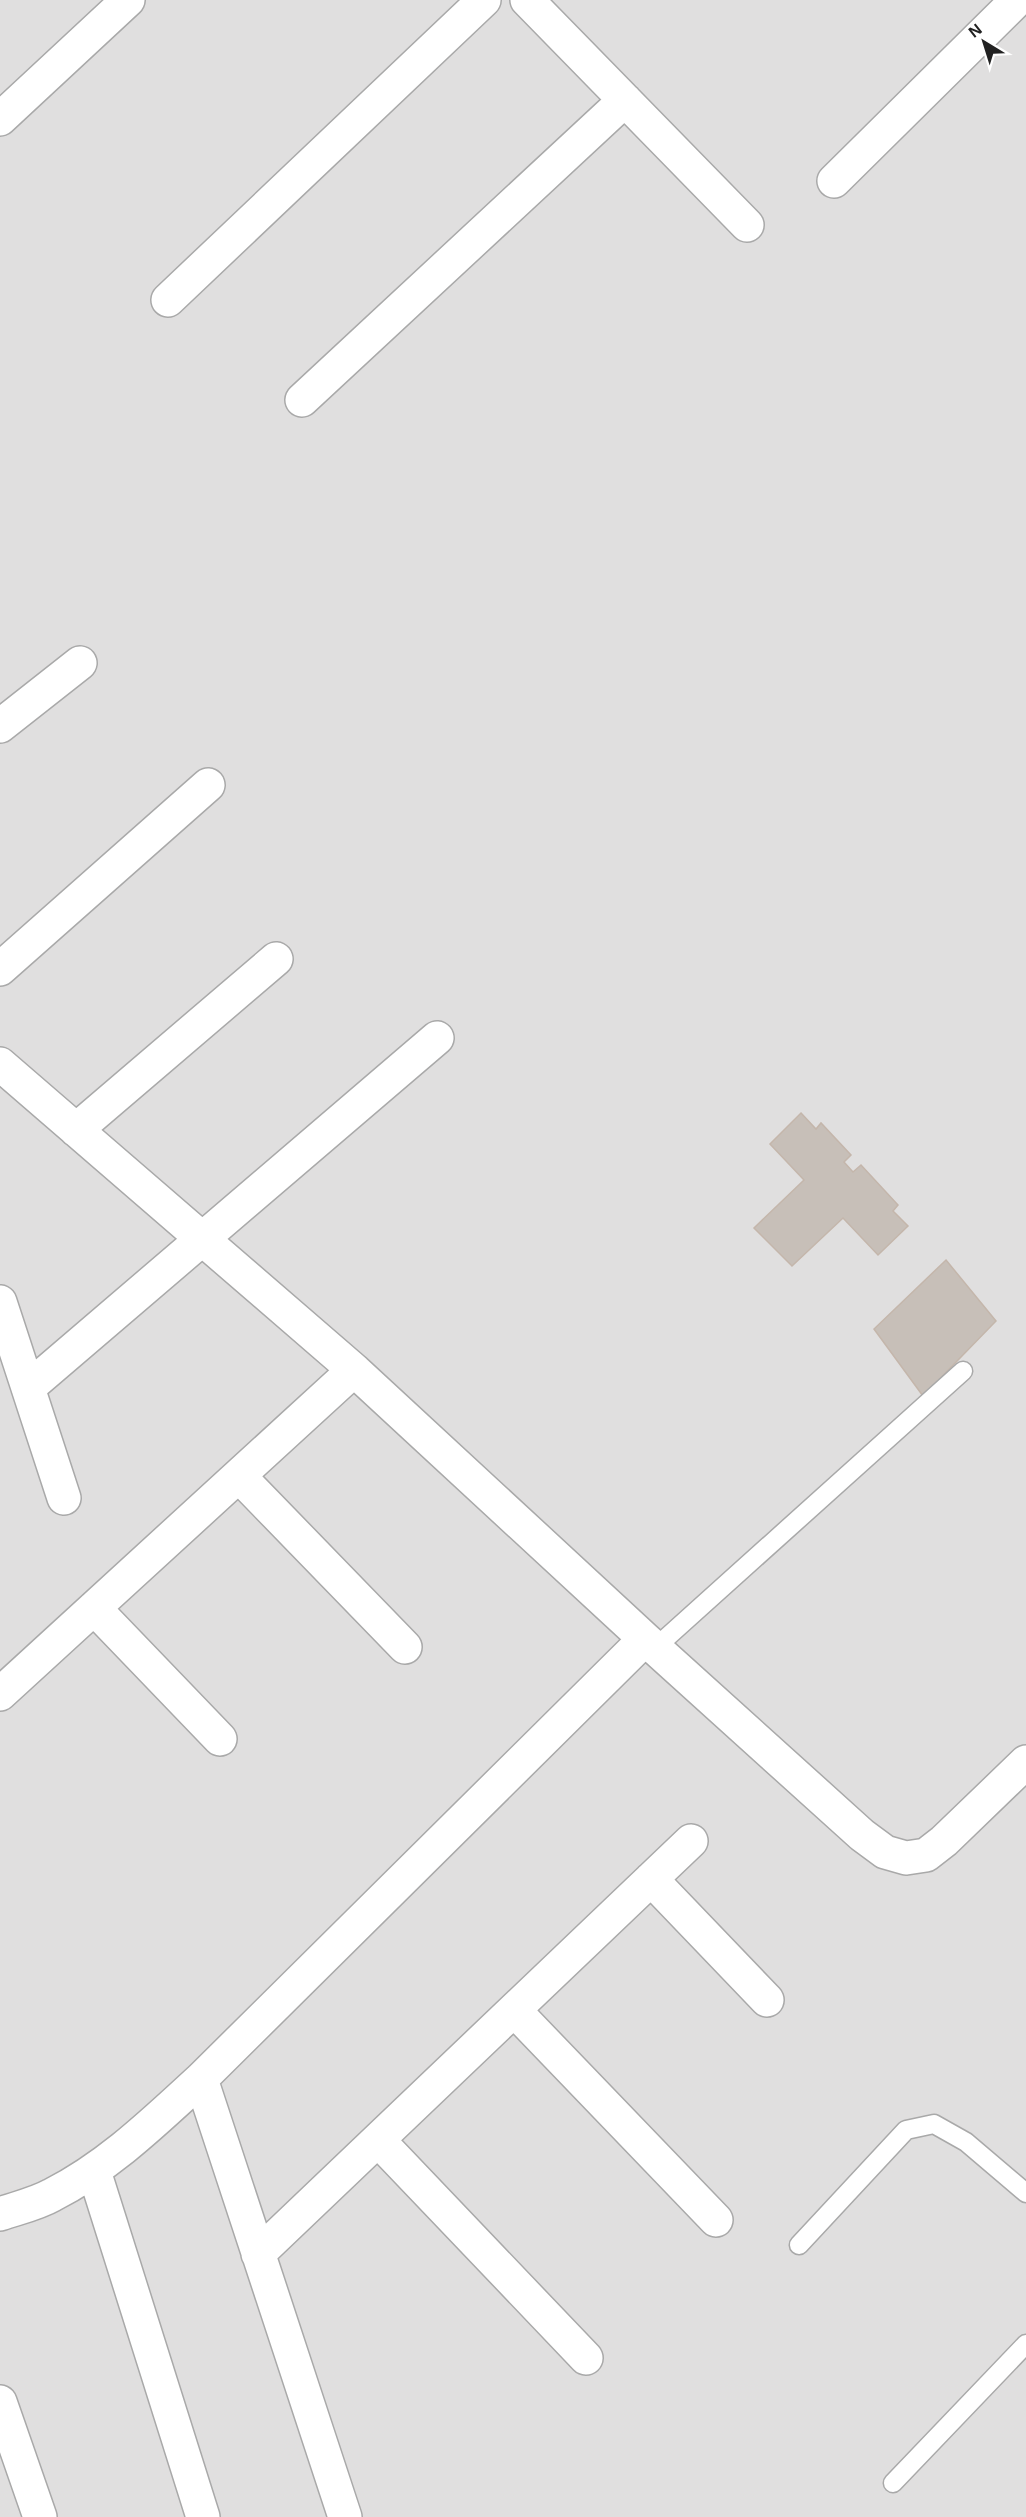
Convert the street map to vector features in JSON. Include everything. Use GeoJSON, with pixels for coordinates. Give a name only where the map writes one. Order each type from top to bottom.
{"type":"FeatureCollection","features":[{"type":"Feature","properties":{"kind":"street"},"geometry":{"type":"LineString","coordinates":[[0,119],[128,0]]}},
{"type":"Feature","properties":{"kind":"street"},"geometry":{"type":"LineString","coordinates":[[168,300],[484,0]]}},
{"type":"Feature","properties":{"kind":"street"},"geometry":{"type":"LineString","coordinates":[[526,0],[747,225]]}},
{"type":"Feature","properties":{"kind":"street"},"geometry":{"type":"LineString","coordinates":[[834,181],[1017,0]]}},
{"type":"Feature","properties":{"kind":"street"},"geometry":{"type":"LineString","coordinates":[[302,400],[625,100]]}},
{"type":"Feature","properties":{"kind":"street"},"geometry":{"type":"LineString","coordinates":[[0,726],[80,663]]}},
{"type":"Feature","properties":{"kind":"street"},"geometry":{"type":"LineString","coordinates":[[0,969],[208,785]]}},
{"type":"Feature","properties":{"kind":"street"},"geometry":{"type":"LineString","coordinates":[[76,1130],[276,959]]}},
{"type":"Feature","properties":{"kind":"street"},"geometry":{"type":"LineString","coordinates":[[28,1388],[437,1038]]}},
{"type":"Feature","properties":{"kind":"street"},"geometry":{"type":"LineString","coordinates":[[0,1064],[354,1370],[650,1643],[862,1835],[885,1852],[906,1858],[926,1855],[944,1841],[1026,1762]]}},
{"type":"Feature","properties":{"kind":"street"},"geometry":{"type":"LineString","coordinates":[[0,1302],[64,1498]]}},
{"type":"Feature","properties":{"kind":"street"},"geometry":{"type":"LineString","coordinates":[[0,1694],[354,1370]]}},
{"type":"Feature","properties":{"kind":"street"},"geometry":{"type":"LineString","coordinates":[[239,1476],[405,1647]]}},
{"type":"Feature","properties":{"kind":"street"},"geometry":{"type":"LineString","coordinates":[[94,1608],[220,1738]]}},
{"type":"Feature","properties":{"kind":"street"},"geometry":{"type":"LineString","coordinates":[[0,2214],[50,2197],[94,2171],[137,2137],[201,2079],[650,1643]]}},
{"type":"Feature","properties":{"kind":"street"},"geometry":{"type":"LineString","coordinates":[[258,2254],[691,1841]]}},
{"type":"Feature","properties":{"kind":"street"},"geometry":{"type":"LineString","coordinates":[[651,1879],[767,2000]]}},
{"type":"Feature","properties":{"kind":"street"},"geometry":{"type":"LineString","coordinates":[[514,2010],[716,2220]]}},
{"type":"Feature","properties":{"kind":"street"},"geometry":{"type":"LineString","coordinates":[[201,2079],[345,2517]]}},
{"type":"Feature","properties":{"kind":"street"},"geometry":{"type":"LineString","coordinates":[[378,2140],[586,2358]]}},
{"type":"Feature","properties":{"kind":"street"},"geometry":{"type":"LineString","coordinates":[[94,2171],[203,2517]]}},
{"type":"Feature","properties":{"kind":"street"},"geometry":{"type":"LineString","coordinates":[[0,2402],[40,2517]]}},
{"type":"Feature","properties":{"kind":"lane"},"geometry":{"type":"LineString","coordinates":[[650,1643],[963,1371]]}},
{"type":"Feature","properties":{"kind":"lane"},"geometry":{"type":"LineString","coordinates":[[799,2245],[906,2130],[934,2124],[966,2142],[1026,2193]]}},
{"type":"Feature","properties":{"kind":"lane"},"geometry":{"type":"LineString","coordinates":[[893,2482],[1026,2344]]}},
{"type":"Feature","properties":{"kind":"shaded area"},"geometry":{"type":"Polygon","coordinates":[[[0,0],[1026,0],[1026,2517],[0,2517],[0,0]]]}},
{"type":"Feature","properties":{"kind":"building"},"geometry":{"type":"Polygon","coordinates":[[[801,1113],[816,1129],[821,1123],[851,1155],[844,1162],[853,1172],[861,1165],[898,1205],[893,1211],[908,1226],[878,1255],[843,1218],[792,1266],[754,1228],[804,1180],[770,1144],[801,1113]]]}},
{"type":"Feature","properties":{"kind":"building"},"geometry":{"type":"Polygon","coordinates":[[[946,1260],[996,1321],[923,1396],[874,1329],[946,1260]]]}}]}
